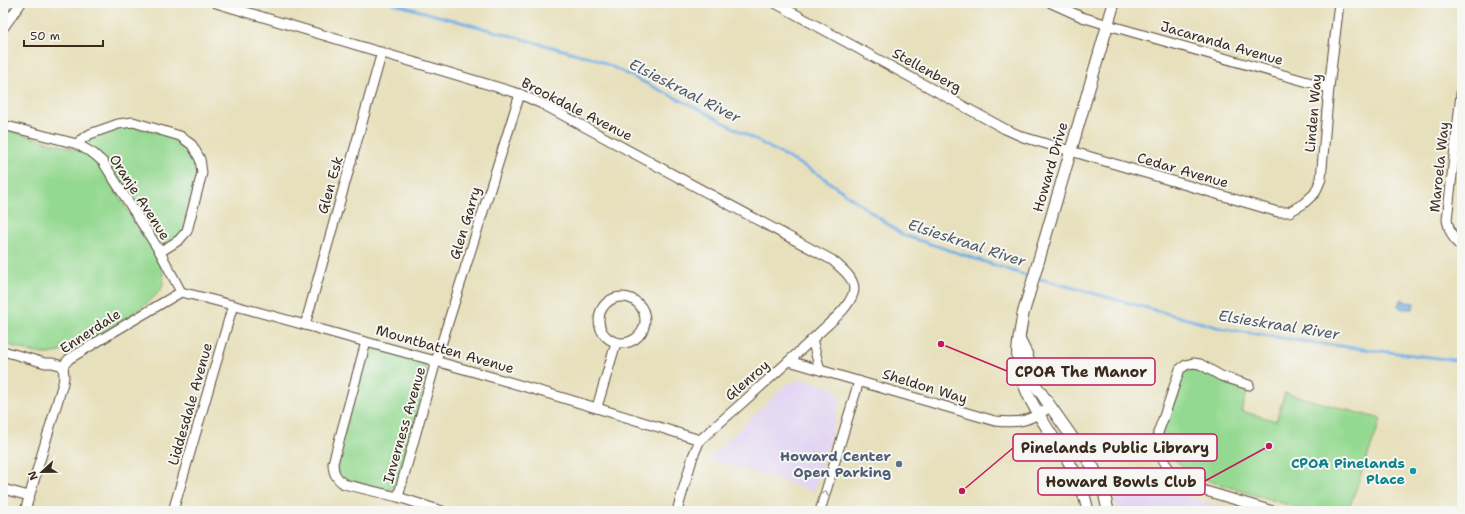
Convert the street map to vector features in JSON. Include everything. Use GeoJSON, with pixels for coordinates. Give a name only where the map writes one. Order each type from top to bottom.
{"type":"FeatureCollection","features":[{"type":"Feature","properties":{"kind":"street"},"geometry":{"type":"LineString","coordinates":[[3,28],[22,3]]}},
{"type":"Feature","properties":{"kind":"street","name":"Brookdale Avenue"},"geometry":{"type":"LineString","coordinates":[[216,3],[520,94],[544,105],[832,260],[844,270],[852,282]]}},
{"type":"Feature","properties":{"kind":"street","name":"Stellenberg"},"geometry":{"type":"LineString","coordinates":[[775,3],[1005,129],[1070,151]]}},
{"type":"Feature","properties":{"kind":"street","name":"Jacaranda Avenue"},"geometry":{"type":"LineString","coordinates":[[1051,3],[1082,17],[1108,26],[1329,88]]}},
{"type":"Feature","properties":{"kind":"street","name":"Howard Drive"},"geometry":{"type":"LineString","coordinates":[[1088,511],[1083,492],[1075,472],[1038,414],[1027,392],[1018,366],[1017,354],[1020,341],[1022,314],[1114,3]]}},
{"type":"Feature","properties":{"kind":"street","name":"Linden Way"},"geometry":{"type":"LineString","coordinates":[[1289,212],[1303,204],[1315,193],[1321,179],[1329,88],[1339,3]]}},
{"type":"Feature","properties":{"kind":"street","name":"Glen Esk"},"geometry":{"type":"LineString","coordinates":[[305,325],[382,52]]}},
{"type":"Feature","properties":{"kind":"street","name":"Maroela Way"},"geometry":{"type":"LineString","coordinates":[[1462,85],[1447,220],[1448,229],[1453,238],[1462,248]]}},
{"type":"Feature","properties":{"kind":"street","name":"Glen Garry"},"geometry":{"type":"LineString","coordinates":[[436,361],[520,94]]}},
{"type":"Feature","properties":{"kind":"street","name":"Oranje Avenue"},"geometry":{"type":"LineString","coordinates":[[77,144],[90,134],[118,124],[134,122],[180,136],[192,145],[200,159],[202,173],[186,231],[179,240],[160,252]]}},
{"type":"Feature","properties":{"kind":"street","name":"Oranje Avenue"},"geometry":{"type":"LineString","coordinates":[[3,125],[77,144],[94,154],[102,162],[160,252],[181,292]]}},
{"type":"Feature","properties":{"kind":"street","name":"Cedar Avenue"},"geometry":{"type":"LineString","coordinates":[[1070,151],[1278,212],[1289,212]]}},
{"type":"Feature","properties":{"kind":"street","name":"Glenroy"},"geometry":{"type":"LineString","coordinates":[[677,511],[693,456],[700,440],[789,361],[846,307],[853,294],[852,282]]}},
{"type":"Feature","properties":{"kind":"street","name":"Mountbatten Avenue"},"geometry":{"type":"LineString","coordinates":[[181,292],[436,361],[597,407],[700,440]]}},
{"type":"Feature","properties":{"kind":"street","name":"Ennerdale"},"geometry":{"type":"LineString","coordinates":[[25,511],[64,383],[63,366],[69,359],[181,292]]}},
{"type":"Feature","properties":{"kind":"street"},"geometry":{"type":"LineString","coordinates":[[619,297],[635,300],[644,312],[645,323],[642,331],[635,339],[625,343],[616,343],[608,339],[602,332],[599,324],[599,315],[603,307],[609,301],[619,297]]}},
{"type":"Feature","properties":{"kind":"street","name":"Liddesdale Avenue"},"geometry":{"type":"LineString","coordinates":[[173,511],[233,305]]}},
{"type":"Feature","properties":{"kind":"street"},"geometry":{"type":"LineString","coordinates":[[812,339],[820,370]]}},
{"type":"Feature","properties":{"kind":"street","name":"Howard Drive"},"geometry":{"type":"LineString","coordinates":[[1020,341],[1027,355],[1034,383],[1093,467],[1103,487],[1108,511]]}},
{"type":"Feature","properties":{"kind":"street","name":"Inverness Avenue"},"geometry":{"type":"LineString","coordinates":[[366,342],[333,463],[333,471],[337,479],[344,484],[442,511]]}},
{"type":"Feature","properties":{"kind":"street"},"geometry":{"type":"LineString","coordinates":[[597,407],[616,343]]}},
{"type":"Feature","properties":{"kind":"street"},"geometry":{"type":"LineString","coordinates":[[3,351],[45,363],[63,366]]}},
{"type":"Feature","properties":{"kind":"street","name":"Inverness Avenue"},"geometry":{"type":"LineString","coordinates":[[398,498],[436,361]]}},
{"type":"Feature","properties":{"kind":"street","name":"Sheldon Way"},"geometry":{"type":"LineString","coordinates":[[789,361],[995,421],[1019,422],[1031,419],[1051,407]]}},
{"type":"Feature","properties":{"kind":"street"},"geometry":{"type":"LineString","coordinates":[[1249,385],[1221,376],[1200,364],[1193,363],[1180,369],[1158,434],[1158,446],[1169,470],[1177,479],[1189,486],[1273,511]]}},
{"type":"Feature","properties":{"kind":"street"},"geometry":{"type":"LineString","coordinates":[[820,511],[859,381]]}},
{"type":"Feature","properties":{"kind":"street"},"geometry":{"type":"LineString","coordinates":[[3,489],[29,496]]}},
{"type":"Feature","properties":{"kind":"shaded area"},"geometry":{"type":"Polygon","coordinates":[[[805,379],[834,388],[841,400],[814,491],[708,459],[788,383],[805,379]]]}},
{"type":"Feature","properties":{"kind":"shaded area"},"geometry":{"type":"Polygon","coordinates":[[[1106,472],[1237,511],[1117,511],[1114,494],[1106,472]]]}},
{"type":"Feature","properties":{"kind":"green space"},"geometry":{"type":"Polygon","coordinates":[[[125,124],[176,138],[187,146],[195,158],[199,171],[184,230],[176,240],[166,245],[157,241],[87,145],[88,139],[125,124]]]}},
{"type":"Feature","properties":{"kind":"green space"},"geometry":{"type":"Polygon","coordinates":[[[3,129],[81,151],[90,156],[99,165],[157,257],[163,273],[163,285],[155,297],[131,315],[88,340],[50,354],[41,354],[3,343],[3,129]]]}},
{"type":"Feature","properties":{"kind":"green space"},"geometry":{"type":"Polygon","coordinates":[[[375,347],[422,362],[428,375],[396,486],[384,491],[342,478],[338,472],[336,463],[366,352],[369,348],[375,347]]]}},
{"type":"Feature","properties":{"kind":"green space"},"geometry":{"type":"Polygon","coordinates":[[[1195,369],[1248,389],[1241,411],[1276,421],[1285,393],[1381,419],[1348,511],[1308,511],[1193,476],[1171,456],[1161,436],[1181,373],[1195,369]]]}},
{"type":"Feature","properties":{"kind":"water"},"geometry":{"type":"Polygon","coordinates":[[[1403,299],[1405,302],[1414,303],[1413,309],[1402,309],[1398,306],[1400,300],[1403,299]]]}},
{"type":"Feature","properties":{"kind":"waterway","name":"Elsieskraal River"},"geometry":{"type":"LineString","coordinates":[[391,3],[596,59],[705,112],[818,174],[903,235],[1031,277]]}},
{"type":"Feature","properties":{"kind":"waterway","name":"Elsieskraal River"},"geometry":{"type":"LineString","coordinates":[[1037,278],[1224,329],[1315,343],[1462,361]]}},
{"type":"Feature","properties":{"kind":"place","name":"CPOA The Manor"},"geometry":{"type":"Point","coordinates":[941,344]}},
{"type":"Feature","properties":{"kind":"place","name":"Howard Bowls Club"},"geometry":{"type":"Point","coordinates":[1269,446]}},
{"type":"Feature","properties":{"kind":"place","name":"Howard Center Open Parking"},"geometry":{"type":"Point","coordinates":[899,464]}},
{"type":"Feature","properties":{"kind":"place","name":"CPOA Pinelands Place"},"geometry":{"type":"Point","coordinates":[1413,471]}},
{"type":"Feature","properties":{"kind":"place","name":"Pinelands Public Library"},"geometry":{"type":"Point","coordinates":[962,491]}}]}
